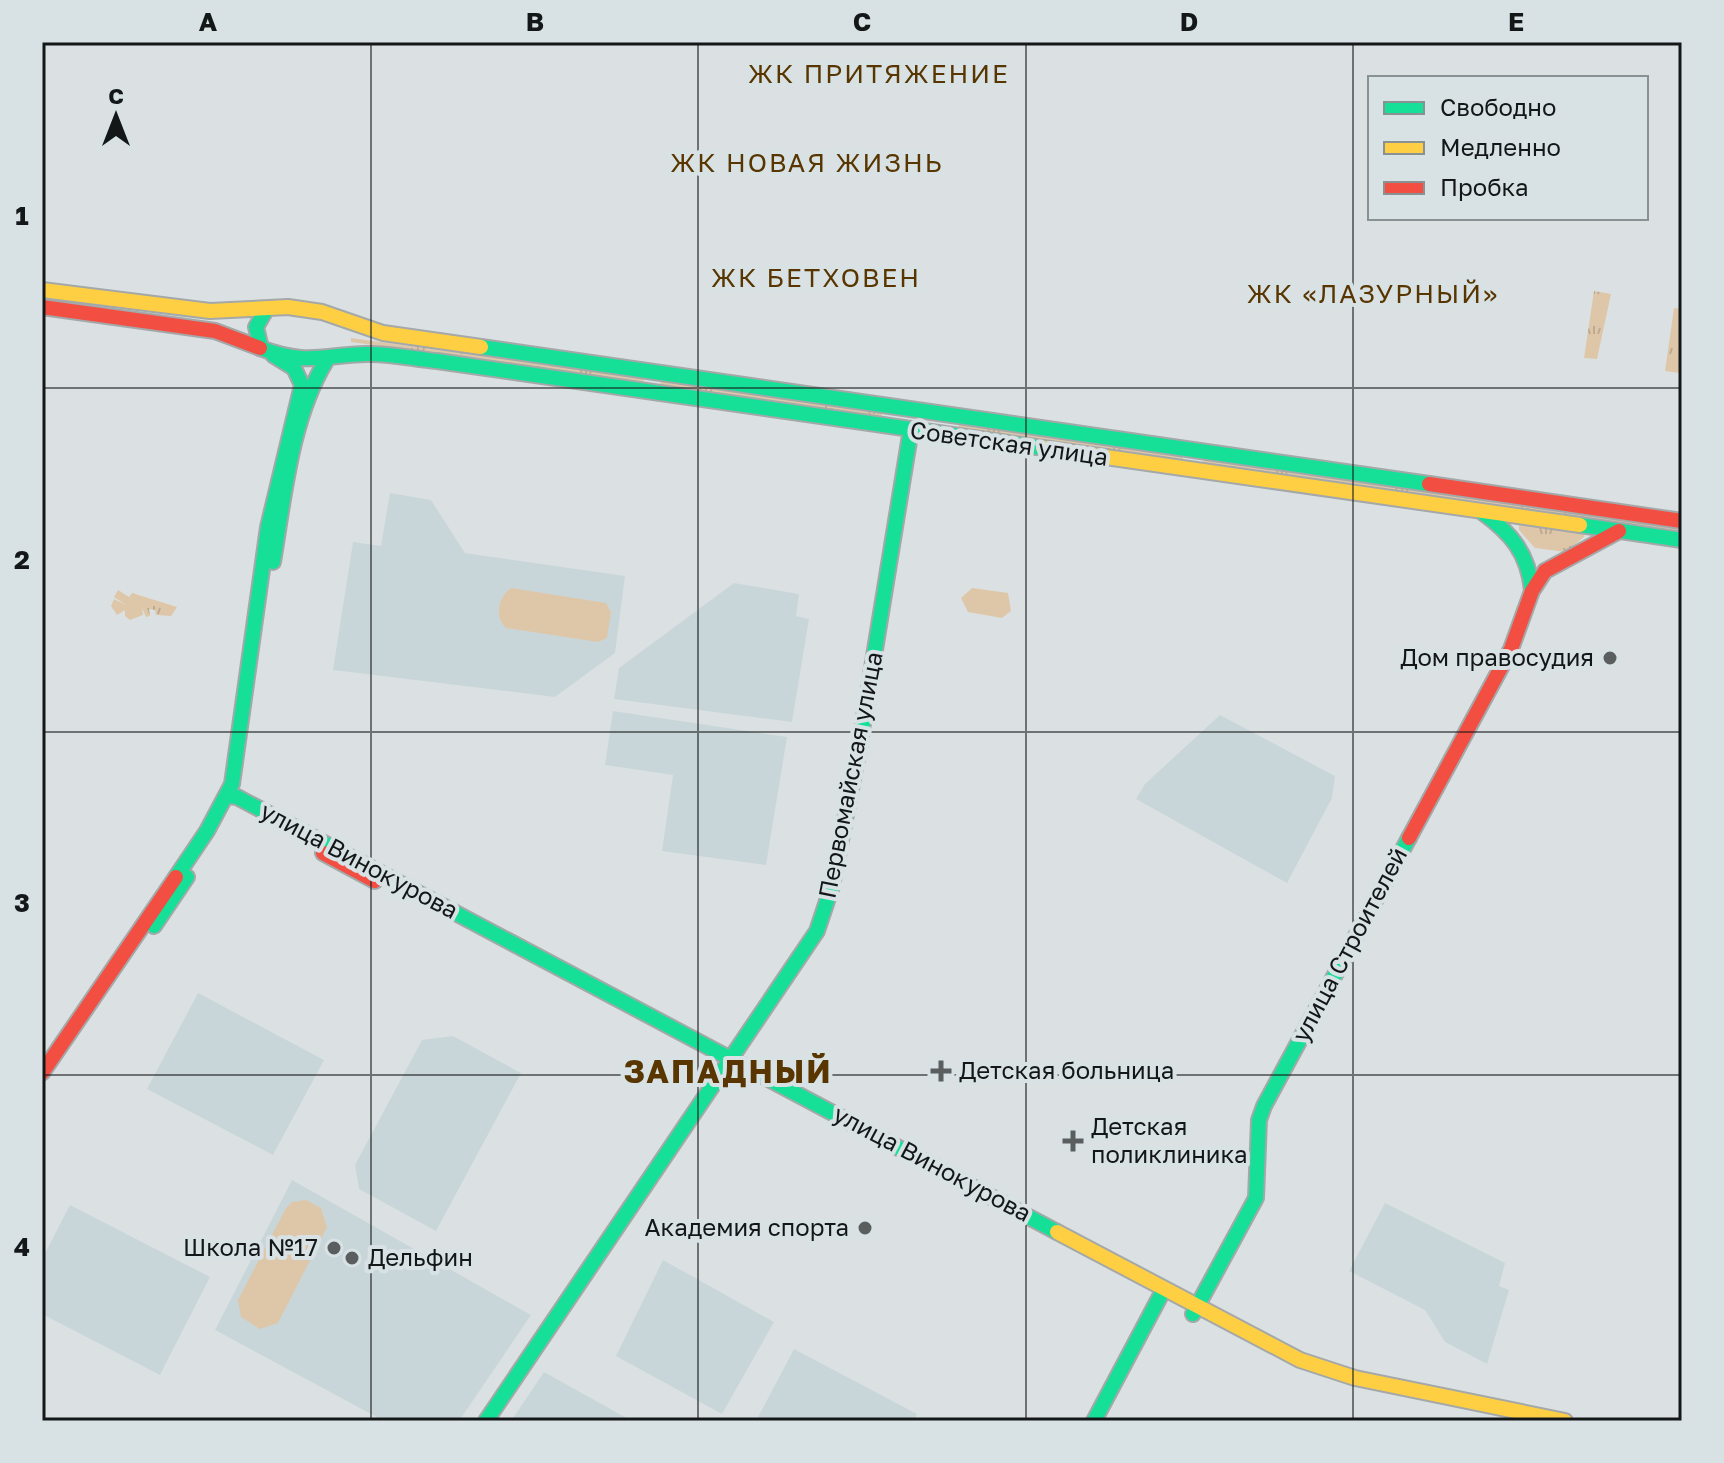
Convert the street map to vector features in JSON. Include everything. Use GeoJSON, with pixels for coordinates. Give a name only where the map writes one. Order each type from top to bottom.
{"type":"FeatureCollection","features":[{"type":"Feature","properties":{"kind":"main road"},"geometry":{"type":"LineString","coordinates":[[42,290],[187,309],[266,310],[256,327],[264,350]]}},
{"type":"Feature","properties":{"kind":"main road"},"geometry":{"type":"LineString","coordinates":[[42,307],[215,331],[264,350],[294,368],[302,385],[277,482],[264,597]]}},
{"type":"Feature","properties":{"kind":"main road","name":"Советская улица"},"geometry":{"type":"LineString","coordinates":[[266,310],[288,307],[322,312],[383,333],[1682,521]]}},
{"type":"Feature","properties":{"kind":"main road"},"geometry":{"type":"LineString","coordinates":[[42,1087],[232,799],[264,597],[293,462],[314,380],[345,344],[342,321]]}},
{"type":"Feature","properties":{"kind":"main road","name":"Советская улица"},"geometry":{"type":"LineString","coordinates":[[264,350],[331,360],[380,354],[1682,540]]}},
{"type":"Feature","properties":{"kind":"main road"},"geometry":{"type":"LineString","coordinates":[[651,393],[653,373]]}},
{"type":"Feature","properties":{"kind":"main road","name":"Первомайская улица"},"geometry":{"type":"LineString","coordinates":[[486,1421],[809,944],[828,900],[859,748],[914,412]]}},
{"type":"Feature","properties":{"kind":"main road"},"geometry":{"type":"LineString","coordinates":[[1195,471],[1197,453]]}},
{"type":"Feature","properties":{"kind":"main road"},"geometry":{"type":"LineString","coordinates":[[1481,511],[1519,542],[1531,568],[1532,591]]}},
{"type":"Feature","properties":{"kind":"main road","name":"улица Строителей"},"geometry":{"type":"LineString","coordinates":[[1195,1310],[1256,1198],[1259,1120],[1264,1106],[1511,649],[1532,591],[1552,565],[1619,531]]}},
{"type":"Feature","properties":{"kind":"main road","name":"улица Винокурова"},"geometry":{"type":"LineString","coordinates":[[232,799],[1195,1310],[1314,1366],[1521,1421]]}},
{"type":"Feature","properties":{"kind":"main road"},"geometry":{"type":"LineString","coordinates":[[42,1073],[76,1032]]}},
{"type":"Feature","properties":{"kind":"main road"},"geometry":{"type":"LineString","coordinates":[[1094,1421],[1162,1293]]}},
{"type":"Feature","properties":{"kind":"main road","name":"улица Винокурова"},"geometry":{"type":"LineString","coordinates":[[1484,1409],[1565,1421]]}},
{"type":"Feature","properties":{"kind":"shaded area"},"geometry":{"type":"Polygon","coordinates":[[[390,493],[431,500],[465,553],[625,576],[615,653],[555,697],[333,670],[353,542],[381,546],[390,493]]]}},
{"type":"Feature","properties":{"kind":"shaded area"},"geometry":{"type":"Polygon","coordinates":[[[734,583],[799,594],[796,616],[809,619],[792,722],[614,699],[619,668],[734,583]]]}},
{"type":"Feature","properties":{"kind":"shaded area"},"geometry":{"type":"Polygon","coordinates":[[[613,711],[787,737],[766,865],[662,851],[673,775],[605,765],[613,711]]]}},
{"type":"Feature","properties":{"kind":"shaded area"},"geometry":{"type":"Polygon","coordinates":[[[1220,715],[1335,776],[1332,798],[1287,883],[1136,799],[1145,784],[1220,715]]]}},
{"type":"Feature","properties":{"kind":"shaded area"},"geometry":{"type":"Polygon","coordinates":[[[198,993],[324,1060],[273,1155],[147,1089],[198,993]]]}},
{"type":"Feature","properties":{"kind":"shaded area"},"geometry":{"type":"Polygon","coordinates":[[[453,1036],[521,1073],[436,1231],[359,1189],[355,1165],[422,1040],[453,1036]]]}},
{"type":"Feature","properties":{"kind":"shaded area","name":"Школа №17"},"geometry":{"type":"Polygon","coordinates":[[[292,1180],[531,1315],[459,1421],[384,1421],[215,1330],[292,1180]]]}},
{"type":"Feature","properties":{"kind":"shaded area"},"geometry":{"type":"Polygon","coordinates":[[[1385,1203],[1505,1263],[1499,1286],[1509,1290],[1487,1364],[1445,1342],[1425,1310],[1349,1271],[1385,1203]]]}},
{"type":"Feature","properties":{"kind":"shaded area"},"geometry":{"type":"Polygon","coordinates":[[[70,1205],[210,1277],[160,1375],[42,1314],[42,1259],[70,1205]]]}},
{"type":"Feature","properties":{"kind":"shaded area"},"geometry":{"type":"Polygon","coordinates":[[[663,1260],[774,1322],[722,1414],[616,1356],[663,1260]]]}},
{"type":"Feature","properties":{"kind":"shaded area"},"geometry":{"type":"Polygon","coordinates":[[[794,1349],[917,1414],[914,1421],[756,1421],[794,1349]]]}},
{"type":"Feature","properties":{"kind":"shaded area"},"geometry":{"type":"Polygon","coordinates":[[[544,1372],[632,1421],[511,1421],[544,1372]]]}},
{"type":"Feature","properties":{"kind":"green space"},"geometry":{"type":"Polygon","coordinates":[[[1594,291],[1611,294],[1597,359],[1584,358],[1594,291]]]}},
{"type":"Feature","properties":{"kind":"green space"},"geometry":{"type":"Polygon","coordinates":[[[1674,308],[1682,309],[1679,373],[1665,371],[1674,308]]]}},
{"type":"Feature","properties":{"kind":"green space"},"geometry":{"type":"Polygon","coordinates":[[[351,338],[644,378],[643,382],[351,342],[351,338]]]}},
{"type":"Feature","properties":{"kind":"green space"},"geometry":{"type":"Polygon","coordinates":[[[661,381],[882,414],[881,418],[660,385],[661,381]]]}},
{"type":"Feature","properties":{"kind":"green space"},"geometry":{"type":"Polygon","coordinates":[[[959,424],[1183,457],[1183,461],[958,428],[959,424]]]}},
{"type":"Feature","properties":{"kind":"green space"},"geometry":{"type":"Polygon","coordinates":[[[1203,460],[1682,527],[1682,531],[1203,464],[1203,460]]]}},
{"type":"Feature","properties":{"kind":"green space"},"geometry":{"type":"Polygon","coordinates":[[[1519,523],[1585,532],[1584,537],[1566,552],[1535,548],[1519,530],[1519,523]]]}},
{"type":"Feature","properties":{"kind":"green space"},"geometry":{"type":"Polygon","coordinates":[[[511,588],[606,603],[611,612],[607,638],[598,642],[506,628],[500,618],[499,607],[503,596],[511,588]]]}},
{"type":"Feature","properties":{"kind":"green space"},"geometry":{"type":"Polygon","coordinates":[[[972,588],[1008,593],[1011,611],[1002,618],[968,612],[961,598],[972,588]]]}},
{"type":"Feature","properties":{"kind":"green space"},"geometry":{"type":"Polygon","coordinates":[[[118,590],[129,597],[132,593],[177,607],[171,616],[156,615],[155,610],[149,609],[150,616],[146,617],[142,608],[143,615],[130,620],[125,616],[125,610],[117,615],[111,606],[114,599],[126,605],[114,597],[118,590]]]}},
{"type":"Feature","properties":{"kind":"green space"},"geometry":{"type":"Polygon","coordinates":[[[306,1200],[321,1208],[327,1227],[278,1323],[260,1329],[241,1317],[238,1300],[286,1208],[292,1202],[306,1200]]]}},
{"type":"Feature","properties":{"kind":"traffic: fast"},"geometry":{"type":"LineString","coordinates":[[261,348],[256,327],[266,310]]}},
{"type":"Feature","properties":{"kind":"traffic: fast"},"geometry":{"type":"LineString","coordinates":[[481,347],[1429,484]]}},
{"type":"Feature","properties":{"kind":"traffic: fast"},"geometry":{"type":"LineString","coordinates":[[260,348],[303,358],[393,355],[1043,448]]}},
{"type":"Feature","properties":{"kind":"traffic: fast"},"geometry":{"type":"LineString","coordinates":[[176,877],[207,831],[232,784],[268,527],[302,385],[294,368],[273,355]]}},
{"type":"Feature","properties":{"kind":"traffic: fast"},"geometry":{"type":"LineString","coordinates":[[273,562],[297,433],[304,407],[326,361]]}},
{"type":"Feature","properties":{"kind":"traffic: fast"},"geometry":{"type":"LineString","coordinates":[[486,1421],[817,931],[832,886],[859,748],[911,429]]}},
{"type":"Feature","properties":{"kind":"traffic: fast"},"geometry":{"type":"LineString","coordinates":[[1482,512],[1516,545],[1527,565],[1532,590]]}},
{"type":"Feature","properties":{"kind":"traffic: fast"},"geometry":{"type":"LineString","coordinates":[[1580,525],[1682,540]]}},
{"type":"Feature","properties":{"kind":"traffic: fast"},"geometry":{"type":"LineString","coordinates":[[227,796],[237,797],[1057,1232]]}},
{"type":"Feature","properties":{"kind":"traffic: fast"},"geometry":{"type":"LineString","coordinates":[[1193,1314],[1256,1198],[1259,1120],[1264,1106],[1409,838]]}},
{"type":"Feature","properties":{"kind":"traffic: fast"},"geometry":{"type":"LineString","coordinates":[[154,926],[187,877]]}},
{"type":"Feature","properties":{"kind":"traffic: fast"},"geometry":{"type":"LineString","coordinates":[[1094,1421],[1164,1289]]}},
{"type":"Feature","properties":{"kind":"traffic: slow"},"geometry":{"type":"LineString","coordinates":[[42,290],[210,311],[288,307],[322,312],[383,333],[481,347]]}},
{"type":"Feature","properties":{"kind":"traffic: slow"},"geometry":{"type":"LineString","coordinates":[[1043,448],[1580,525]]}},
{"type":"Feature","properties":{"kind":"traffic: slow"},"geometry":{"type":"LineString","coordinates":[[1057,1232],[1300,1360],[1355,1378],[1565,1421]]}},
{"type":"Feature","properties":{"kind":"traffic: jam"},"geometry":{"type":"LineString","coordinates":[[42,307],[215,331],[260,348]]}},
{"type":"Feature","properties":{"kind":"traffic: jam"},"geometry":{"type":"LineString","coordinates":[[1429,484],[1682,521]]}},
{"type":"Feature","properties":{"kind":"traffic: jam"},"geometry":{"type":"LineString","coordinates":[[1409,838],[1511,649],[1532,591],[1545,571],[1619,531]]}},
{"type":"Feature","properties":{"kind":"traffic: jam"},"geometry":{"type":"LineString","coordinates":[[323,853],[375,881]]}},
{"type":"Feature","properties":{"kind":"traffic: jam"},"geometry":{"type":"LineString","coordinates":[[42,1073],[176,877]]}},
{"type":"Feature","properties":{"kind":"place","name":"Дом правосудия"},"geometry":{"type":"Point","coordinates":[1610,658]}},
{"type":"Feature","properties":{"kind":"place","name":"Детская больница"},"geometry":{"type":"Point","coordinates":[941,1071]}},
{"type":"Feature","properties":{"kind":"place","name":"Детская поликлиника"},"geometry":{"type":"Point","coordinates":[1073,1141]}},
{"type":"Feature","properties":{"kind":"place","name":"Академия спорта"},"geometry":{"type":"Point","coordinates":[865,1228]}},
{"type":"Feature","properties":{"kind":"place","name":"Школа №17"},"geometry":{"type":"Point","coordinates":[334,1248]}},
{"type":"Feature","properties":{"kind":"place","name":"Дельфин"},"geometry":{"type":"Point","coordinates":[352,1258]}},
{"type":"Feature","properties":{"kind":"district","name":"ЖК ПРИТЯЖЕНИЕ"},"geometry":{"type":"Point","coordinates":[879,74]}},
{"type":"Feature","properties":{"kind":"district","name":"ЖК НОВАЯ ЖИЗНЬ"},"geometry":{"type":"Point","coordinates":[807,163]}},
{"type":"Feature","properties":{"kind":"district","name":"ЖК БЕТХОВЕН"},"geometry":{"type":"Point","coordinates":[816,278]}},
{"type":"Feature","properties":{"kind":"district","name":"ЖК «ЛАЗУРНЫЙ»"},"geometry":{"type":"Point","coordinates":[1373,294]}},
{"type":"Feature","properties":{"kind":"district","name":"ЗАПАДНЫЙ"},"geometry":{"type":"Point","coordinates":[728,1072]}}]}
